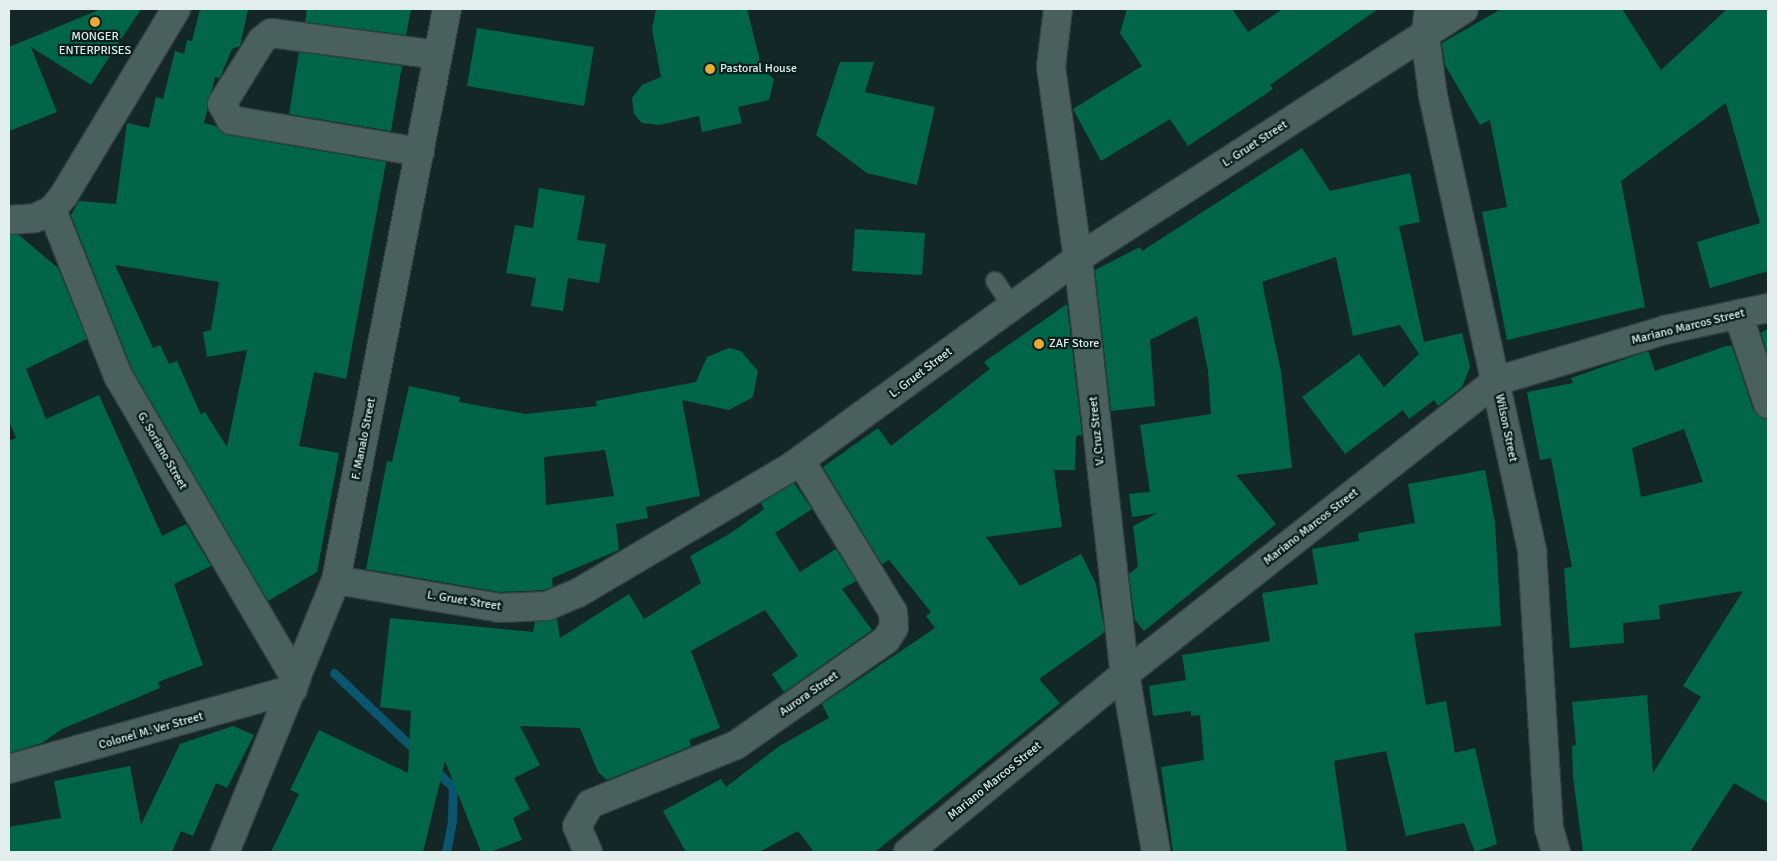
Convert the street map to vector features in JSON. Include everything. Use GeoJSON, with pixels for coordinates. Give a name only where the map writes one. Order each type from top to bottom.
{"type":"FeatureCollection","features":[{"type":"Feature","properties":{"kind":"street"},"geometry":{"type":"LineString","coordinates":[[9,220],[35,218],[52,210],[176,9]]}},
{"type":"Feature","properties":{"kind":"street","name":"F. Manalo Street"},"geometry":{"type":"LineString","coordinates":[[225,852],[336,580],[447,9]]}},
{"type":"Feature","properties":{"kind":"street","name":"V. Cruz Street"},"geometry":{"type":"LineString","coordinates":[[1058,9],[1051,67],[1078,258],[1125,674],[1156,852]]}},
{"type":"Feature","properties":{"kind":"street","name":"Wilson Street"},"geometry":{"type":"LineString","coordinates":[[1429,9],[1425,36],[1433,96],[1532,551],[1548,828],[1556,852]]}},
{"type":"Feature","properties":{"kind":"street","name":"L. Gruet Street"},"geometry":{"type":"LineString","coordinates":[[336,580],[499,608],[547,606],[578,593],[801,461],[1011,304],[1078,258],[1425,36],[1464,9]]}},
{"type":"Feature","properties":{"kind":"street"},"geometry":{"type":"LineString","coordinates":[[420,152],[231,120],[222,104],[262,40],[272,33],[438,55]]}},
{"type":"Feature","properties":{"kind":"street","name":"G. Soriano Street"},"geometry":{"type":"LineString","coordinates":[[52,210],[118,376],[294,685]]}},
{"type":"Feature","properties":{"kind":"street","name":"Mariano Marcos Street"},"geometry":{"type":"LineString","coordinates":[[908,852],[1125,674],[1496,381],[1664,330],[1768,308]]}},
{"type":"Feature","properties":{"kind":"street"},"geometry":{"type":"LineString","coordinates":[[1738,314],[1768,404]]}},
{"type":"Feature","properties":{"kind":"street","name":"Aurora Street"},"geometry":{"type":"LineString","coordinates":[[588,852],[576,826],[590,804],[736,745],[886,640],[894,627],[893,612],[801,461]]}},
{"type":"Feature","properties":{"kind":"street","name":"Colonel M. Ver Street"},"geometry":{"type":"LineString","coordinates":[[9,769],[294,685]]}},
{"type":"Feature","properties":{"kind":"lane"},"geometry":{"type":"LineString","coordinates":[[995,281],[1011,304]]}},
{"type":"Feature","properties":{"kind":"building"},"geometry":{"type":"Polygon","coordinates":[[[101,9],[141,9],[91,85],[31,47],[57,112],[9,131],[9,47],[101,9]]]}},
{"type":"Feature","properties":{"kind":"building"},"geometry":{"type":"Polygon","coordinates":[[[200,9],[248,9],[240,46],[232,49],[220,78],[215,77],[204,123],[216,126],[228,135],[386,162],[346,379],[314,372],[299,446],[339,453],[317,572],[268,601],[132,369],[71,215],[79,201],[116,204],[127,123],[149,128],[156,97],[163,99],[175,51],[184,54],[187,40],[192,41],[200,9]],[[115,265],[153,348],[160,345],[169,364],[177,361],[201,415],[205,412],[227,447],[247,350],[207,357],[203,332],[211,330],[219,282],[115,265]]]}},
{"type":"Feature","properties":{"kind":"building"},"geometry":{"type":"Polygon","coordinates":[[[307,9],[411,9],[406,35],[305,22],[307,9]]]}},
{"type":"Feature","properties":{"kind":"building","name":"Pastoral House"},"geometry":{"type":"Polygon","coordinates":[[[656,9],[747,9],[762,69],[774,79],[769,100],[738,107],[742,123],[702,132],[699,116],[659,125],[642,123],[634,114],[632,98],[642,85],[661,77],[652,29],[656,9]]]}},
{"type":"Feature","properties":{"kind":"building"},"geometry":{"type":"Polygon","coordinates":[[[1127,9],[1232,9],[1248,32],[1283,9],[1378,9],[1270,85],[1273,89],[1188,146],[1170,119],[1101,161],[1073,109],[1142,66],[1120,33],[1127,9]]]}},
{"type":"Feature","properties":{"kind":"building"},"geometry":{"type":"Polygon","coordinates":[[[1501,9],[1622,9],[1661,70],[1727,9],[1768,9],[1768,271],[1710,288],[1697,242],[1760,223],[1726,103],[1621,181],[1645,307],[1507,340],[1482,212],[1507,207],[1490,120],[1480,125],[1445,65],[1442,43],[1501,9]]]}},
{"type":"Feature","properties":{"kind":"building"},"geometry":{"type":"Polygon","coordinates":[[[477,28],[594,47],[584,106],[467,86],[477,28]]]}},
{"type":"Feature","properties":{"kind":"building"},"geometry":{"type":"Polygon","coordinates":[[[299,52],[402,66],[391,131],[289,114],[299,52]]]}},
{"type":"Feature","properties":{"kind":"building"},"geometry":{"type":"Polygon","coordinates":[[[840,62],[874,62],[865,92],[935,107],[917,185],[867,173],[816,135],[840,62]]]}},
{"type":"Feature","properties":{"kind":"building"},"geometry":{"type":"Polygon","coordinates":[[[1302,148],[1330,191],[1410,173],[1420,222],[1399,226],[1424,342],[1462,333],[1470,367],[1462,387],[1438,406],[1434,400],[1409,419],[1403,410],[1345,454],[1302,397],[1359,354],[1384,387],[1419,354],[1400,325],[1353,336],[1336,257],[1262,282],[1281,372],[1292,468],[1236,475],[1276,524],[1144,631],[1135,620],[1129,574],[1138,567],[1133,526],[1158,513],[1132,517],[1129,494],[1150,492],[1140,425],[1211,414],[1208,371],[1197,316],[1150,340],[1155,406],[1111,411],[1095,270],[1140,247],[1142,251],[1302,148]]]}},
{"type":"Feature","properties":{"kind":"building"},"geometry":{"type":"Polygon","coordinates":[[[539,188],[585,196],[577,240],[606,244],[599,283],[568,278],[563,311],[531,306],[536,278],[506,273],[515,225],[533,228],[539,188]]]}},
{"type":"Feature","properties":{"kind":"building"},"geometry":{"type":"Polygon","coordinates":[[[855,229],[925,233],[922,275],[852,271],[855,229]]]}},
{"type":"Feature","properties":{"kind":"building"},"geometry":{"type":"Polygon","coordinates":[[[9,235],[19,235],[58,268],[87,339],[26,369],[46,419],[99,395],[162,536],[186,524],[211,566],[174,584],[203,665],[158,682],[160,688],[62,729],[42,743],[9,753],[9,441],[16,438],[9,421],[9,235]]]}},
{"type":"Feature","properties":{"kind":"building"},"geometry":{"type":"Polygon","coordinates":[[[1067,304],[1082,435],[1076,436],[1075,470],[1054,470],[1062,527],[986,537],[1020,586],[1081,554],[1096,584],[1105,632],[1039,679],[1060,703],[875,852],[814,852],[798,831],[759,852],[686,852],[663,811],[721,779],[726,787],[778,747],[829,718],[822,704],[935,628],[926,616],[931,612],[889,560],[882,564],[823,467],[878,428],[891,446],[990,369],[984,362],[1067,304]]]}},
{"type":"Feature","properties":{"kind":"building"},"geometry":{"type":"Polygon","coordinates":[[[1768,329],[1768,355],[1761,333],[1768,329]]]}},
{"type":"Feature","properties":{"kind":"building"},"geometry":{"type":"Polygon","coordinates":[[[1726,346],[1732,346],[1753,409],[1768,419],[1768,803],[1734,783],[1690,852],[1583,852],[1573,777],[1572,746],[1576,745],[1572,702],[1647,695],[1653,773],[1701,697],[1683,686],[1743,591],[1659,605],[1660,619],[1623,623],[1624,643],[1570,648],[1564,568],[1572,567],[1551,458],[1540,460],[1527,392],[1573,383],[1571,378],[1648,351],[1655,371],[1726,346]],[[1684,429],[1632,448],[1641,497],[1703,482],[1684,429]]]}},
{"type":"Feature","properties":{"kind":"building"},"geometry":{"type":"Polygon","coordinates":[[[729,348],[741,351],[758,371],[753,397],[729,410],[682,400],[700,496],[646,507],[648,518],[616,524],[619,550],[552,578],[553,587],[544,590],[500,592],[366,569],[387,461],[392,462],[409,386],[460,397],[459,402],[526,414],[597,406],[596,401],[696,382],[707,357],[729,348]],[[605,450],[544,457],[546,505],[614,496],[605,450]]]}},
{"type":"Feature","properties":{"kind":"building"},"geometry":{"type":"Polygon","coordinates":[[[1485,470],[1495,522],[1501,626],[1414,633],[1426,705],[1446,701],[1455,753],[1475,748],[1497,844],[1475,852],[1464,823],[1406,836],[1386,751],[1334,761],[1347,852],[1173,852],[1161,767],[1204,760],[1200,715],[1191,716],[1191,711],[1153,716],[1149,686],[1186,680],[1182,655],[1270,641],[1262,593],[1318,584],[1312,549],[1359,541],[1358,533],[1415,523],[1408,484],[1485,470]]]}},
{"type":"Feature","properties":{"kind":"building"},"geometry":{"type":"Polygon","coordinates":[[[794,483],[812,509],[775,533],[800,572],[836,549],[856,581],[842,589],[872,630],[784,692],[772,674],[798,656],[765,610],[691,651],[720,728],[689,740],[691,746],[607,780],[598,772],[580,728],[520,726],[540,765],[514,778],[530,809],[513,818],[522,840],[490,852],[481,852],[445,761],[423,852],[271,852],[299,794],[290,790],[319,730],[408,773],[411,711],[380,707],[390,618],[533,632],[535,622],[557,619],[560,638],[629,594],[644,619],[701,583],[690,556],[731,533],[764,509],[761,503],[794,483]]]}},
{"type":"Feature","properties":{"kind":"building"},"geometry":{"type":"Polygon","coordinates":[[[233,726],[254,735],[227,788],[216,783],[193,836],[181,831],[172,852],[9,852],[9,827],[61,818],[54,781],[130,766],[141,825],[180,744],[233,726]]]}},
{"type":"Feature","properties":{"kind":"waterway"},"geometry":{"type":"LineString","coordinates":[[334,673],[417,752]]}},
{"type":"Feature","properties":{"kind":"waterway"},"geometry":{"type":"LineString","coordinates":[[433,768],[453,787],[452,821],[446,852]]}},
{"type":"Feature","properties":{"kind":"place","name":"MONGER ENTERPRISES"},"geometry":{"type":"Point","coordinates":[95,22]}},
{"type":"Feature","properties":{"kind":"place","name":"Pastoral House"},"geometry":{"type":"Point","coordinates":[710,69]}},
{"type":"Feature","properties":{"kind":"place","name":"ZAF Store"},"geometry":{"type":"Point","coordinates":[1039,344]}}]}
